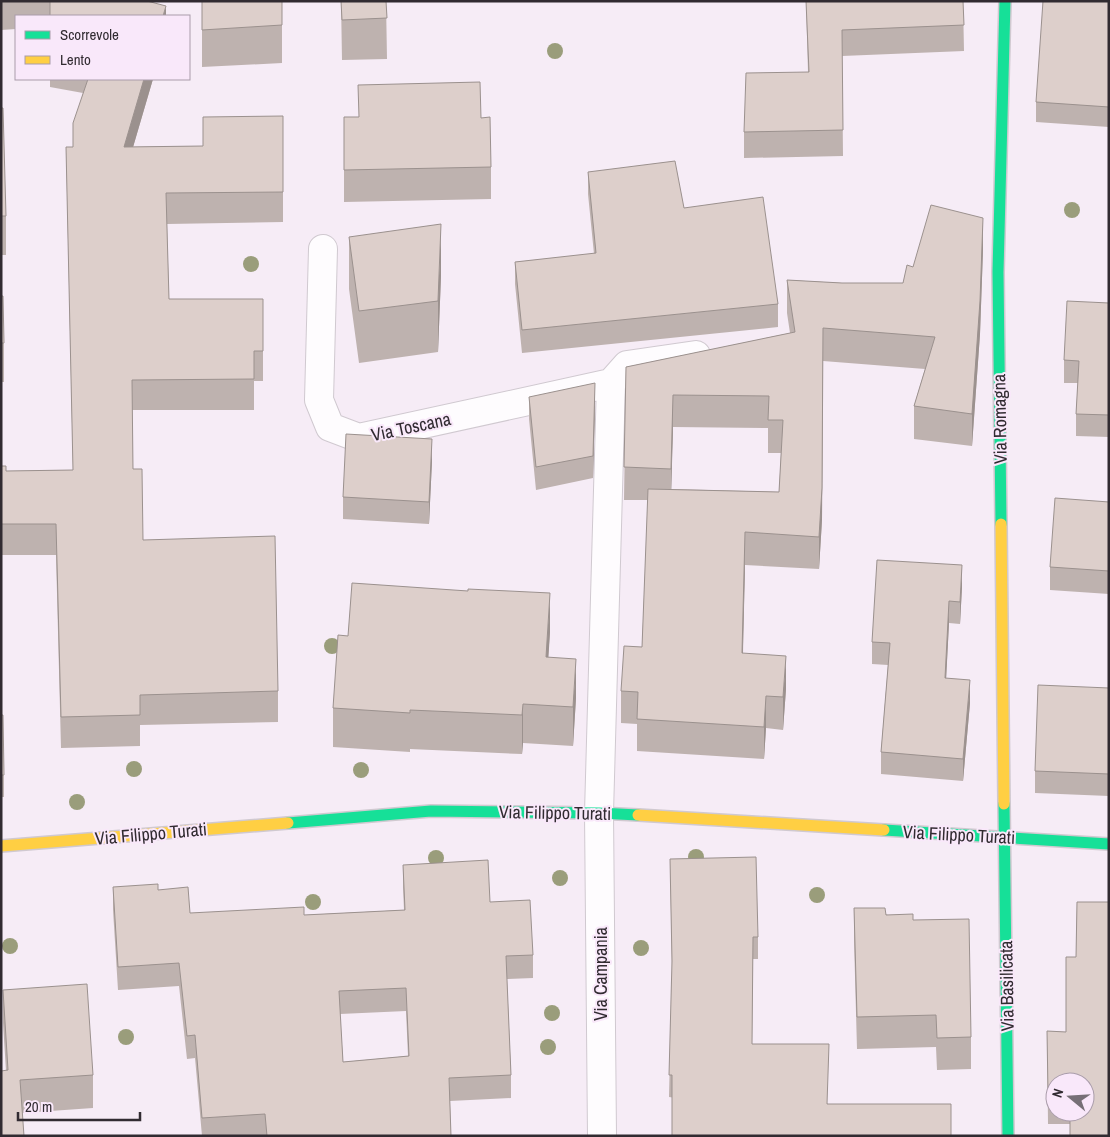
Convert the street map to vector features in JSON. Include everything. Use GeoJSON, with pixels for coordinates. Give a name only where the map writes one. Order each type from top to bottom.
{"type":"FeatureCollection","features":[{"type":"Feature","properties":{"kind":"street","name":"Via Romagna"},"geometry":{"type":"LineString","coordinates":[[1005,1],[998,272],[1005,837]]}},
{"type":"Feature","properties":{"kind":"street","name":"Via Toscana"},"geometry":{"type":"LineString","coordinates":[[323,248],[319,400],[330,427],[359,438],[611,384]]}},
{"type":"Feature","properties":{"kind":"street"},"geometry":{"type":"LineString","coordinates":[[599,813],[611,384],[627,365],[725,350]]}},
{"type":"Feature","properties":{"kind":"street","name":"Via Filippo Turati"},"geometry":{"type":"LineString","coordinates":[[1,846],[431,811],[599,813],[1109,844]]}},
{"type":"Feature","properties":{"kind":"street","name":"Via Campania"},"geometry":{"type":"LineString","coordinates":[[599,813],[602,1136]]}},
{"type":"Feature","properties":{"kind":"street","name":"Via Basilicata"},"geometry":{"type":"LineString","coordinates":[[1005,837],[1008,1136]]}},
{"type":"Feature","properties":{"kind":"building"},"geometry":{"type":"Polygon","coordinates":[[[50,1],[147,1],[166,6],[163,15],[50,15],[50,1]]]}},
{"type":"Feature","properties":{"kind":"building"},"geometry":{"type":"Polygon","coordinates":[[[202,1],[282,1],[282,25],[202,30],[202,1]]]}},
{"type":"Feature","properties":{"kind":"building"},"geometry":{"type":"Polygon","coordinates":[[[341,1],[386,1],[387,18],[342,20],[341,1]]]}},
{"type":"Feature","properties":{"kind":"building"},"geometry":{"type":"Polygon","coordinates":[[[806,1],[963,1],[964,25],[842,30],[843,130],[744,132],[746,73],[809,72],[806,1]]]}},
{"type":"Feature","properties":{"kind":"building"},"geometry":{"type":"Polygon","coordinates":[[[1043,1],[1109,1],[1109,107],[1036,102],[1043,1]]]}},
{"type":"Feature","properties":{"kind":"building"},"geometry":{"type":"Polygon","coordinates":[[[88,80],[144,80],[124,147],[203,146],[203,117],[283,116],[283,192],[166,193],[169,299],[263,299],[263,351],[254,351],[254,379],[132,380],[133,469],[142,469],[143,540],[275,536],[278,691],[140,695],[140,715],[61,717],[56,524],[1,524],[1,466],[6,466],[6,471],[73,470],[66,147],[73,147],[73,123],[88,80]]]}},
{"type":"Feature","properties":{"kind":"building"},"geometry":{"type":"Polygon","coordinates":[[[480,82],[481,118],[490,117],[491,167],[344,170],[344,117],[359,117],[358,85],[480,82]]]}},
{"type":"Feature","properties":{"kind":"building"},"geometry":{"type":"Polygon","coordinates":[[[1,108],[3,108],[6,216],[1,216],[1,108]]]}},
{"type":"Feature","properties":{"kind":"building"},"geometry":{"type":"Polygon","coordinates":[[[675,161],[684,208],[763,197],[778,304],[522,330],[515,262],[596,253],[588,172],[675,161]]]}},
{"type":"Feature","properties":{"kind":"building"},"geometry":{"type":"Polygon","coordinates":[[[931,205],[983,218],[980,301],[972,414],[914,406],[935,337],[823,328],[822,488],[819,537],[745,532],[742,653],[786,656],[783,697],[766,696],[764,727],[637,719],[638,692],[621,691],[624,646],[642,647],[648,489],[779,492],[783,420],[768,420],[769,396],[673,395],[671,469],[624,467],[626,367],[795,332],[787,280],[842,283],[903,283],[907,265],[913,267],[931,205]]]}},
{"type":"Feature","properties":{"kind":"building"},"geometry":{"type":"Polygon","coordinates":[[[441,224],[438,301],[359,311],[349,237],[441,224]]]}},
{"type":"Feature","properties":{"kind":"building"},"geometry":{"type":"Polygon","coordinates":[[[1,296],[3,296],[4,343],[1,343],[1,296]]]}},
{"type":"Feature","properties":{"kind":"building"},"geometry":{"type":"Polygon","coordinates":[[[1067,301],[1109,303],[1109,415],[1076,414],[1079,361],[1064,360],[1067,301]]]}},
{"type":"Feature","properties":{"kind":"building"},"geometry":{"type":"Polygon","coordinates":[[[595,383],[593,456],[536,467],[529,397],[595,383]]]}},
{"type":"Feature","properties":{"kind":"building"},"geometry":{"type":"Polygon","coordinates":[[[346,434],[432,439],[429,502],[343,497],[346,434]]]}},
{"type":"Feature","properties":{"kind":"building"},"geometry":{"type":"Polygon","coordinates":[[[1055,498],[1109,502],[1109,571],[1050,567],[1055,498]]]}},
{"type":"Feature","properties":{"kind":"building"},"geometry":{"type":"Polygon","coordinates":[[[877,560],[962,565],[960,602],[949,601],[945,678],[970,680],[963,759],[881,752],[890,643],[872,642],[877,560]]]}},
{"type":"Feature","properties":{"kind":"building"},"geometry":{"type":"Polygon","coordinates":[[[352,583],[468,591],[468,589],[550,593],[546,657],[576,659],[573,707],[523,704],[522,715],[410,710],[410,713],[333,708],[338,635],[348,636],[352,583]]]}},
{"type":"Feature","properties":{"kind":"building"},"geometry":{"type":"Polygon","coordinates":[[[1038,685],[1109,688],[1109,774],[1035,771],[1038,685]]]}},
{"type":"Feature","properties":{"kind":"building"},"geometry":{"type":"Polygon","coordinates":[[[1,715],[3,715],[4,775],[1,775],[1,715]]]}},
{"type":"Feature","properties":{"kind":"building"},"geometry":{"type":"Polygon","coordinates":[[[756,857],[758,937],[753,937],[752,1044],[829,1044],[827,1104],[951,1104],[951,1136],[672,1136],[672,1075],[669,1075],[672,961],[670,859],[756,857]]]}},
{"type":"Feature","properties":{"kind":"building"},"geometry":{"type":"Polygon","coordinates":[[[488,860],[490,902],[530,900],[533,955],[506,956],[511,1075],[449,1078],[451,1136],[267,1136],[265,1114],[202,1118],[195,1035],[187,1036],[179,963],[118,967],[113,887],[158,884],[158,890],[188,887],[190,913],[304,907],[304,915],[405,910],[403,865],[488,860]],[[406,988],[339,991],[343,1062],[409,1056],[406,988]]]}},
{"type":"Feature","properties":{"kind":"building"},"geometry":{"type":"Polygon","coordinates":[[[1077,902],[1109,902],[1109,1136],[1070,1136],[1070,1122],[1095,1122],[1095,1072],[1048,1072],[1047,1031],[1066,1032],[1066,957],[1076,957],[1077,902]]]}},
{"type":"Feature","properties":{"kind":"building"},"geometry":{"type":"Polygon","coordinates":[[[854,908],[885,908],[886,915],[913,914],[913,920],[969,919],[971,1037],[937,1038],[936,1015],[857,1017],[854,908]]]}},
{"type":"Feature","properties":{"kind":"building"},"geometry":{"type":"Polygon","coordinates":[[[87,984],[93,1075],[20,1080],[24,1136],[1,1136],[1,1071],[8,1070],[3,990],[87,984]]]}},
{"type":"Feature","properties":{"kind":"traffic: fast"},"geometry":{"type":"LineString","coordinates":[[1001,524],[998,272],[1005,1]]}},
{"type":"Feature","properties":{"kind":"traffic: fast"},"geometry":{"type":"LineString","coordinates":[[1004,804],[1008,1136]]}},
{"type":"Feature","properties":{"kind":"traffic: fast"},"geometry":{"type":"LineString","coordinates":[[288,823],[431,811],[638,815]]}},
{"type":"Feature","properties":{"kind":"traffic: fast"},"geometry":{"type":"LineString","coordinates":[[884,830],[1109,844]]}},
{"type":"Feature","properties":{"kind":"traffic: slow"},"geometry":{"type":"LineString","coordinates":[[1001,524],[1004,804]]}},
{"type":"Feature","properties":{"kind":"traffic: slow"},"geometry":{"type":"LineString","coordinates":[[638,815],[884,830]]}},
{"type":"Feature","properties":{"kind":"traffic: slow"},"geometry":{"type":"LineString","coordinates":[[1,846],[288,823]]}}]}
